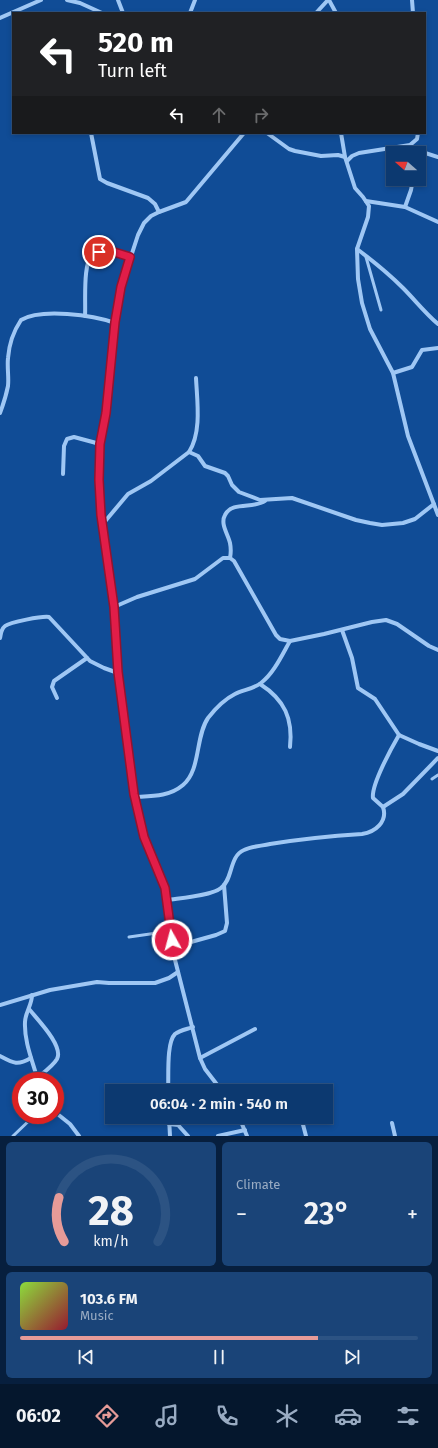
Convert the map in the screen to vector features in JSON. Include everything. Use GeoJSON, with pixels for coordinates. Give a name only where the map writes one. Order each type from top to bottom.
{"type":"FeatureCollection","features":[{"type":"Feature","properties":{"kind":"street"},"geometry":{"type":"LineString","coordinates":[[14,12],[41,0]]}},
{"type":"Feature","properties":{"kind":"street"},"geometry":{"type":"LineString","coordinates":[[67,0],[80,3],[100,12]]}},
{"type":"Feature","properties":{"kind":"street"},"geometry":{"type":"LineString","coordinates":[[118,0],[123,12]]}},
{"type":"Feature","properties":{"kind":"street"},"geometry":{"type":"LineString","coordinates":[[190,12],[196,0]]}},
{"type":"Feature","properties":{"kind":"street"},"geometry":{"type":"LineString","coordinates":[[317,12],[329,0],[335,12]]}},
{"type":"Feature","properties":{"kind":"street"},"geometry":{"type":"LineString","coordinates":[[412,0],[413,12]]}},
{"type":"Feature","properties":{"kind":"street"},"geometry":{"type":"LineString","coordinates":[[0,18],[12,13]]}},
{"type":"Feature","properties":{"kind":"street"},"geometry":{"type":"LineString","coordinates":[[91,134],[100,179],[148,198],[155,204],[159,212]]}},
{"type":"Feature","properties":{"kind":"street"},"geometry":{"type":"LineString","coordinates":[[217,1084],[205,1069],[200,1058],[178,972],[167,900],[158,870],[144,837],[134,796],[118,672],[114,607],[102,525],[99,480],[100,444],[106,413],[115,322],[121,287],[130,257],[144,223],[151,216],[159,212],[186,202],[243,134]]}},
{"type":"Feature","properties":{"kind":"street"},"geometry":{"type":"LineString","coordinates":[[268,134],[289,149],[320,156],[338,155],[346,159]]}},
{"type":"Feature","properties":{"kind":"street"},"geometry":{"type":"LineString","coordinates":[[341,134],[346,159],[355,188],[366,201],[370,211],[357,249],[358,280],[364,310],[370,329],[393,373],[408,436],[438,515]]}},
{"type":"Feature","properties":{"kind":"street"},"geometry":{"type":"LineString","coordinates":[[405,146],[410,145],[416,139],[418,134]]}},
{"type":"Feature","properties":{"kind":"street"},"geometry":{"type":"LineString","coordinates":[[410,145],[416,150],[438,157]]}},
{"type":"Feature","properties":{"kind":"street"},"geometry":{"type":"LineString","coordinates":[[346,159],[359,153],[386,149]]}},
{"type":"Feature","properties":{"kind":"street"},"geometry":{"type":"LineString","coordinates":[[405,207],[411,186]]}},
{"type":"Feature","properties":{"kind":"street"},"geometry":{"type":"LineString","coordinates":[[366,201],[405,207],[438,223]]}},
{"type":"Feature","properties":{"kind":"street"},"geometry":{"type":"LineString","coordinates":[[357,249],[403,288],[438,324]]}},
{"type":"Feature","properties":{"kind":"street"},"geometry":{"type":"LineString","coordinates":[[85,316],[86,274],[90,257],[94,253],[106,251],[130,257]]}},
{"type":"Feature","properties":{"kind":"street"},"geometry":{"type":"LineString","coordinates":[[0,413],[8,385],[9,347],[12,337],[21,320],[33,315],[57,314],[85,316],[115,322]]}},
{"type":"Feature","properties":{"kind":"street"},"geometry":{"type":"LineString","coordinates":[[393,373],[412,367],[422,350],[438,348]]}},
{"type":"Feature","properties":{"kind":"street"},"geometry":{"type":"LineString","coordinates":[[102,525],[128,494],[151,481],[189,452],[198,419],[196,378]]}},
{"type":"Feature","properties":{"kind":"street"},"geometry":{"type":"LineString","coordinates":[[63,474],[64,446],[67,439],[70,437],[78,438],[100,444]]}},
{"type":"Feature","properties":{"kind":"street"},"geometry":{"type":"LineString","coordinates":[[189,452],[198,456],[206,466],[225,473],[235,489],[239,492],[254,499],[265,501]]}},
{"type":"Feature","properties":{"kind":"street"},"geometry":{"type":"LineString","coordinates":[[434,504],[415,519],[403,523],[382,525],[370,524],[356,520],[292,498],[279,498],[265,501],[260,504],[229,509],[223,521],[230,543],[230,558],[238,567],[276,635],[280,639],[290,641],[342,630],[379,620],[392,621],[429,646],[438,650]]}},
{"type":"Feature","properties":{"kind":"street"},"geometry":{"type":"LineString","coordinates":[[114,607],[124,602],[195,579],[223,558],[230,558]]}},
{"type":"Feature","properties":{"kind":"street"},"geometry":{"type":"LineString","coordinates":[[0,638],[2,630],[6,625],[40,617],[49,617],[87,658],[97,665],[118,672]]}},
{"type":"Feature","properties":{"kind":"street"},"geometry":{"type":"LineString","coordinates":[[342,630],[352,658],[358,688],[375,699],[399,735],[438,751]]}},
{"type":"Feature","properties":{"kind":"street"},"geometry":{"type":"LineString","coordinates":[[134,796],[163,795],[182,786],[191,776],[201,734],[209,717],[221,704],[235,694],[260,684],[267,677],[290,641]]}},
{"type":"Feature","properties":{"kind":"street"},"geometry":{"type":"LineString","coordinates":[[57,698],[52,687],[54,681],[87,658]]}},
{"type":"Feature","properties":{"kind":"street"},"geometry":{"type":"LineString","coordinates":[[260,684],[273,693],[286,711],[290,728],[290,747]]}},
{"type":"Feature","properties":{"kind":"street"},"geometry":{"type":"LineString","coordinates":[[173,947],[225,931],[227,923],[224,885],[237,855],[244,849],[285,842],[369,833],[376,829],[384,814],[383,806],[376,801],[372,795],[386,760],[399,735]]}},
{"type":"Feature","properties":{"kind":"street"},"geometry":{"type":"LineString","coordinates":[[383,806],[403,794],[438,758]]}},
{"type":"Feature","properties":{"kind":"street"},"geometry":{"type":"LineString","coordinates":[[167,900],[215,891],[224,885]]}},
{"type":"Feature","properties":{"kind":"street"},"geometry":{"type":"LineString","coordinates":[[0,1004],[50,990],[97,982],[154,983],[169,978],[178,972]]}},
{"type":"Feature","properties":{"kind":"street"},"geometry":{"type":"LineString","coordinates":[[32,995],[32,1000],[25,1020],[25,1029],[35,1072]]}},
{"type":"Feature","properties":{"kind":"street"},"geometry":{"type":"LineString","coordinates":[[29,1010],[57,1046],[57,1059],[45,1072]]}},
{"type":"Feature","properties":{"kind":"street"},"geometry":{"type":"LineString","coordinates":[[168,1084],[169,1060],[174,1035],[178,1032],[193,1027]]}},
{"type":"Feature","properties":{"kind":"street"},"geometry":{"type":"LineString","coordinates":[[200,1058],[255,1029]]}},
{"type":"Feature","properties":{"kind":"street"},"geometry":{"type":"LineString","coordinates":[[0,1056],[18,1063],[24,1062],[31,1058]]}},
{"type":"Feature","properties":{"kind":"street"},"geometry":{"type":"LineString","coordinates":[[64,1119],[70,1124],[79,1136]]}},
{"type":"Feature","properties":{"kind":"street"},"geometry":{"type":"LineString","coordinates":[[392,1123],[395,1136]]}},
{"type":"Feature","properties":{"kind":"street"},"geometry":{"type":"LineString","coordinates":[[170,1136],[169,1124],[178,1125],[188,1136]]}},
{"type":"Feature","properties":{"kind":"street"},"geometry":{"type":"LineString","coordinates":[[242,1124],[247,1136]]}},
{"type":"Feature","properties":{"kind":"street"},"geometry":{"type":"LineString","coordinates":[[303,1124],[306,1136]]}},
{"type":"Feature","properties":{"kind":"street"},"geometry":{"type":"LineString","coordinates":[[218,1136],[245,1130]]}},
{"type":"Feature","properties":{"kind":"lane"},"geometry":{"type":"LineString","coordinates":[[365,255],[381,310]]}},
{"type":"Feature","properties":{"kind":"lane"},"geometry":{"type":"LineString","coordinates":[[432,779],[438,775]]}},
{"type":"Feature","properties":{"kind":"lane"},"geometry":{"type":"LineString","coordinates":[[129,937],[171,931]]}},
{"type":"Feature","properties":{"kind":"lane"},"geometry":{"type":"LineString","coordinates":[[13,1136],[26,1124]]}},
{"type":"Feature","properties":{"kind":"route"},"geometry":{"type":"LineString","coordinates":[[99,252],[114,252],[130,257],[121,287],[115,322],[106,413],[100,444],[99,480],[101,515],[114,607],[118,672],[135,804],[144,837],[165,888],[172,940]]}}]}
